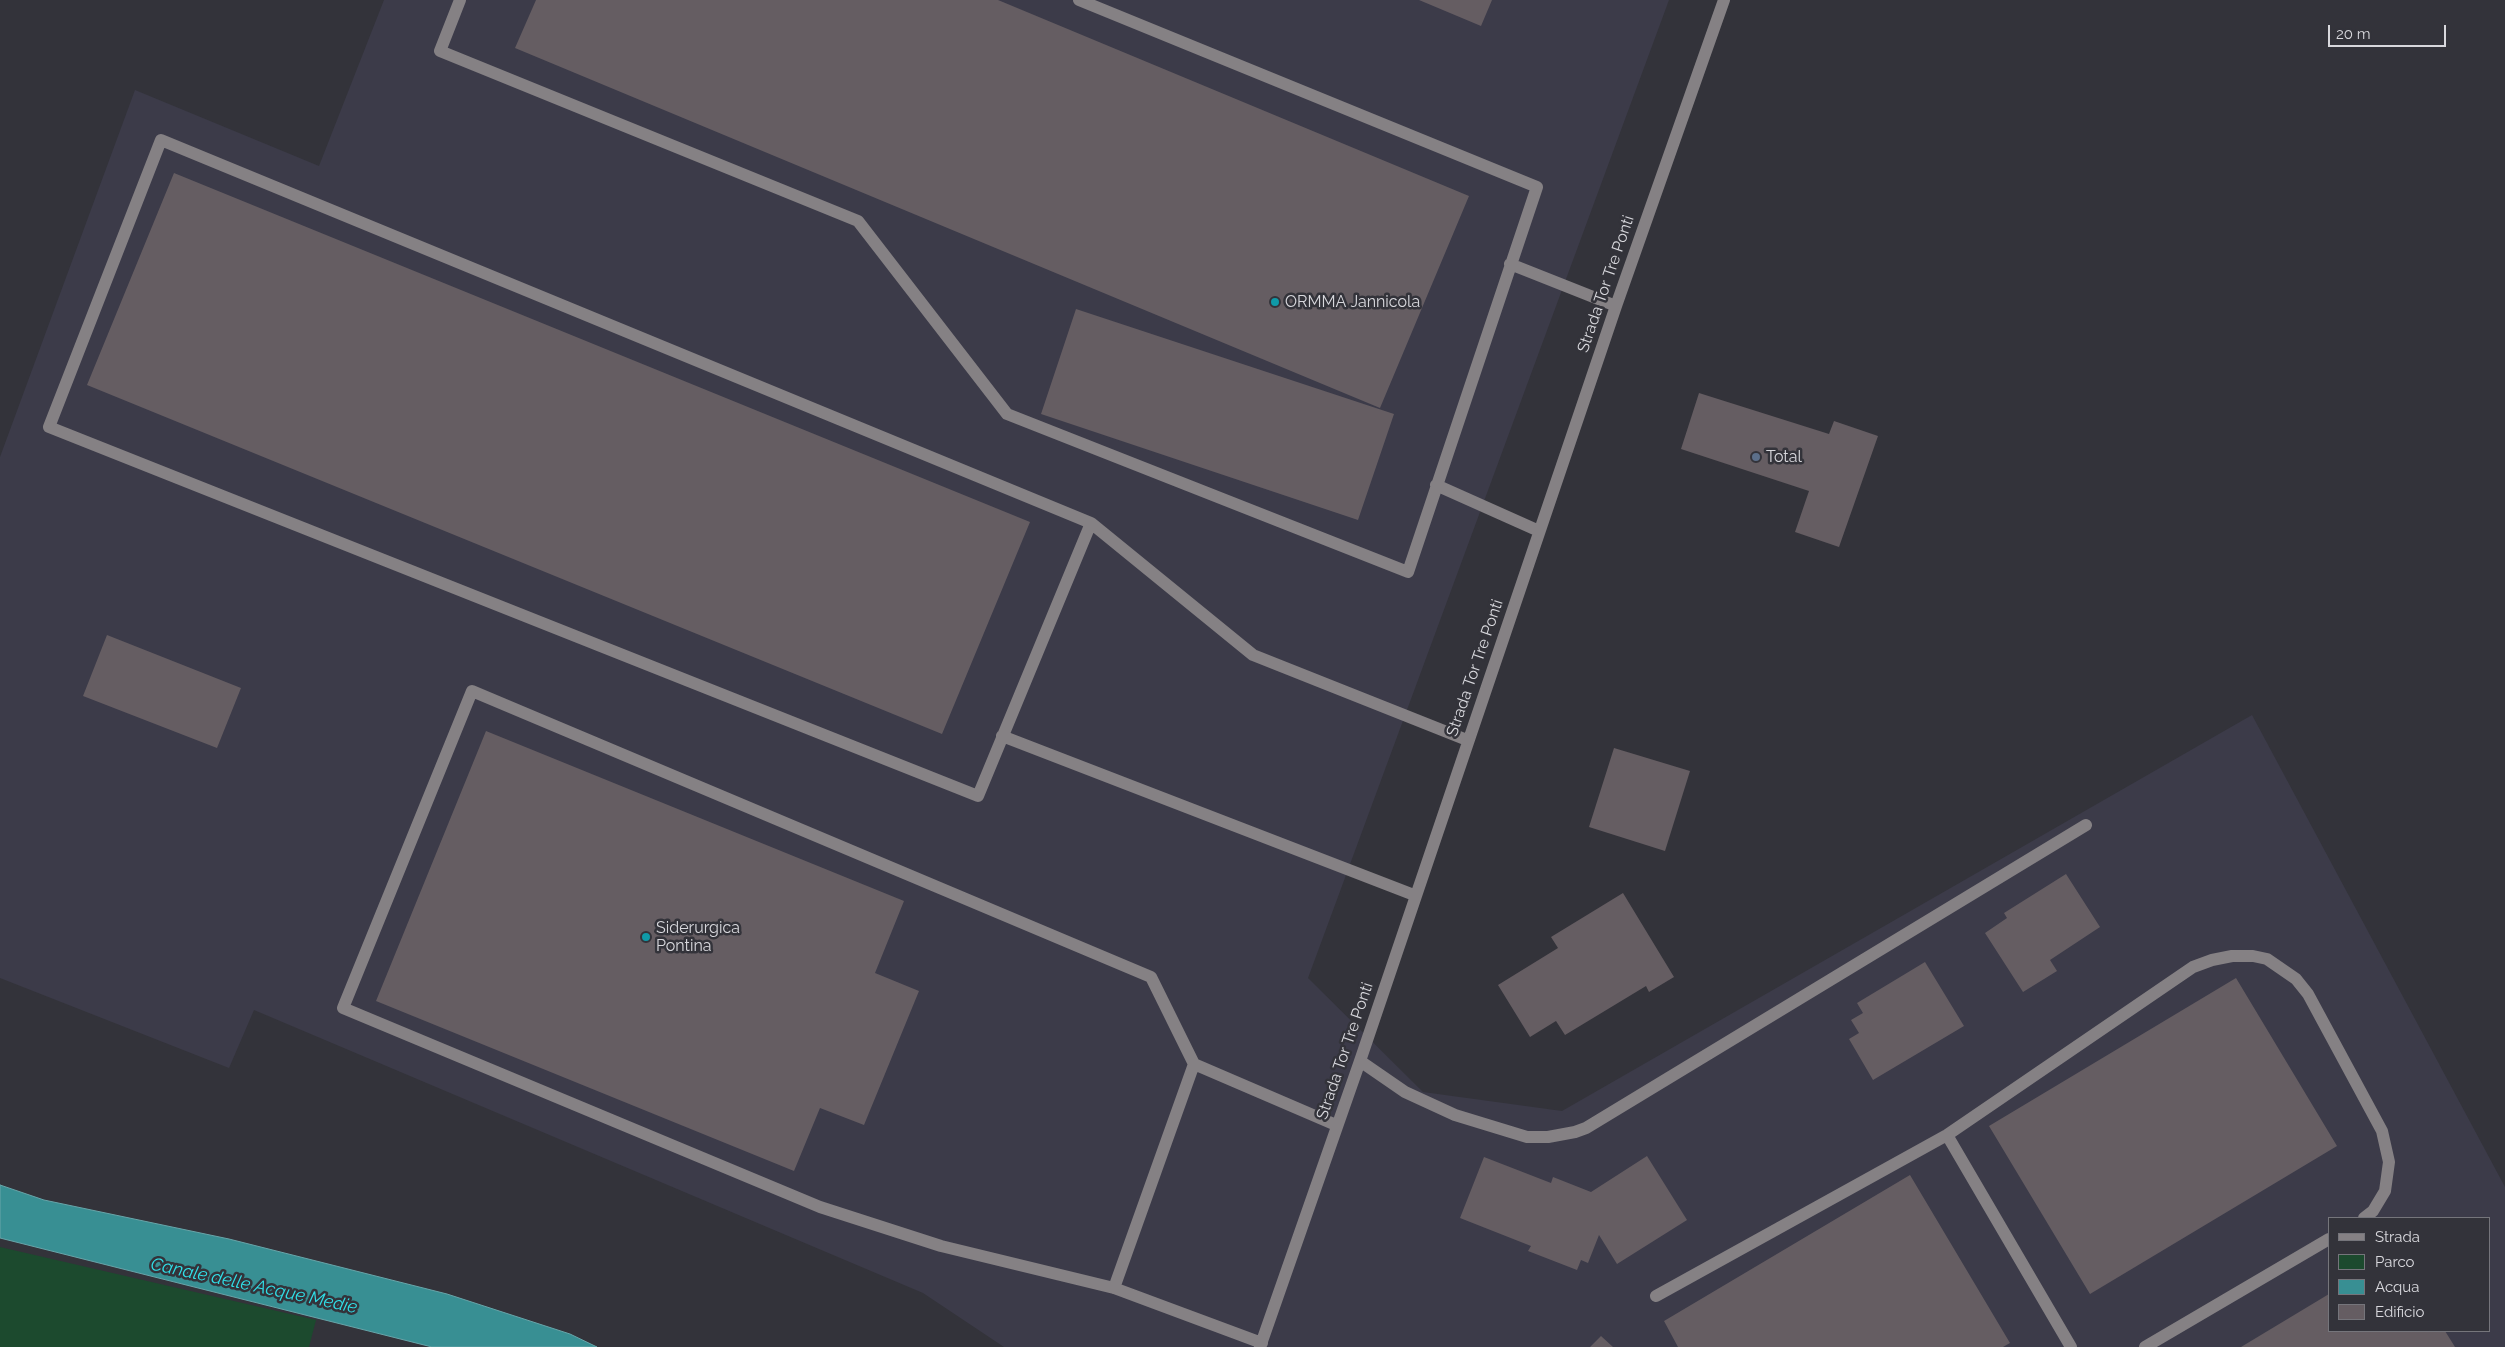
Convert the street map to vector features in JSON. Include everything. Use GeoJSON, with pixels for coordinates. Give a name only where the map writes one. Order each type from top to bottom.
{"type":"FeatureCollection","features":[{"type":"Feature","properties":{"kind":"street"},"geometry":{"type":"LineString","coordinates":[[460,0],[440,51],[858,221],[1007,414],[1408,572],[1537,187],[1078,0]]}},
{"type":"Feature","properties":{"kind":"street","name":"Strada Tor Tre Ponti"},"geometry":{"type":"LineString","coordinates":[[1261,1345],[1336,1125],[1360,1061],[1414,896],[1616,306],[1724,0]]}},
{"type":"Feature","properties":{"kind":"street"},"geometry":{"type":"LineString","coordinates":[[1091,523],[978,796],[49,427],[161,140],[1091,523],[1253,655],[1467,740]]}},
{"type":"Feature","properties":{"kind":"street"},"geometry":{"type":"LineString","coordinates":[[1510,264],[1616,306]]}},
{"type":"Feature","properties":{"kind":"street"},"geometry":{"type":"LineString","coordinates":[[1436,485],[1539,531]]}},
{"type":"Feature","properties":{"kind":"street"},"geometry":{"type":"LineString","coordinates":[[1261,1345],[1114,1288],[941,1246],[820,1207],[343,1008],[472,692],[1151,977],[1194,1064],[1336,1125]]}},
{"type":"Feature","properties":{"kind":"street"},"geometry":{"type":"LineString","coordinates":[[1002,736],[1414,896]]}},
{"type":"Feature","properties":{"kind":"street"},"geometry":{"type":"LineString","coordinates":[[1360,1061],[1405,1092],[1455,1115],[1527,1137],[1548,1137],[1575,1132],[1586,1128],[2086,826]]}},
{"type":"Feature","properties":{"kind":"street"},"geometry":{"type":"LineString","coordinates":[[1656,1296],[1947,1135],[2193,967],[2225,957],[2253,956],[2267,959],[2296,979],[2308,994],[2382,1132],[2389,1162],[2385,1191],[2373,1211],[2365,1217]]}},
{"type":"Feature","properties":{"kind":"street"},"geometry":{"type":"LineString","coordinates":[[1114,1288],[1194,1064]]}},
{"type":"Feature","properties":{"kind":"street"},"geometry":{"type":"LineString","coordinates":[[1947,1135],[2071,1347]]}},
{"type":"Feature","properties":{"kind":"street"},"geometry":{"type":"LineString","coordinates":[[2145,1347],[2328,1240]]}},
{"type":"Feature","properties":{"kind":"shaded area"},"geometry":{"type":"Polygon","coordinates":[[[384,0],[1669,0],[1308,978],[1423,1092],[1562,1111],[2252,715],[2505,1187],[2505,1347],[1004,1347],[923,1293],[254,1010],[229,1068],[0,978],[0,457],[135,90],[319,166],[384,0]]]}},
{"type":"Feature","properties":{"kind":"green space"},"geometry":{"type":"Polygon","coordinates":[[[0,1247],[316,1320],[309,1347],[0,1347],[0,1247]]]}},
{"type":"Feature","properties":{"kind":"water","name":"Canale delle Acque Medie"},"geometry":{"type":"Polygon","coordinates":[[[0,1185],[44,1200],[229,1239],[447,1294],[570,1334],[597,1347],[432,1347],[0,1238],[0,1185]]]}},
{"type":"Feature","properties":{"kind":"building","name":"ORMMA Jannicola"},"geometry":{"type":"Polygon","coordinates":[[[536,0],[998,0],[1469,196],[1380,408],[515,48],[536,0]]]}},
{"type":"Feature","properties":{"kind":"building"},"geometry":{"type":"Polygon","coordinates":[[[1419,0],[1492,0],[1481,26],[1419,0]]]}},
{"type":"Feature","properties":{"kind":"building"},"geometry":{"type":"Polygon","coordinates":[[[174,173],[1030,522],[942,734],[87,385],[174,173]]]}},
{"type":"Feature","properties":{"kind":"building"},"geometry":{"type":"Polygon","coordinates":[[[1076,309],[1394,414],[1358,520],[1041,414],[1076,309]]]}},
{"type":"Feature","properties":{"kind":"building"},"geometry":{"type":"Polygon","coordinates":[[[1699,393],[1829,434],[1834,421],[1878,436],[1839,547],[1795,532],[1809,491],[1681,449],[1699,393]]]}},
{"type":"Feature","properties":{"kind":"building"},"geometry":{"type":"Polygon","coordinates":[[[107,635],[241,688],[217,748],[83,696],[107,635]]]}},
{"type":"Feature","properties":{"kind":"building","name":"Siderurgica Pontina"},"geometry":{"type":"Polygon","coordinates":[[[486,731],[904,901],[875,973],[919,991],[864,1125],[820,1108],[794,1171],[376,1001],[486,731]]]}},
{"type":"Feature","properties":{"kind":"building"},"geometry":{"type":"Polygon","coordinates":[[[1614,748],[1690,771],[1665,851],[1589,827],[1614,748]]]}},
{"type":"Feature","properties":{"kind":"building"},"geometry":{"type":"Polygon","coordinates":[[[2066,874],[2100,927],[2050,960],[2057,971],[2023,992],[1985,933],[2007,918],[2004,913],[2066,874]]]}},
{"type":"Feature","properties":{"kind":"building"},"geometry":{"type":"Polygon","coordinates":[[[1623,893],[1674,977],[1649,992],[1646,986],[1565,1035],[1556,1021],[1530,1037],[1498,985],[1558,948],[1551,937],[1623,893]]]}},
{"type":"Feature","properties":{"kind":"building"},"geometry":{"type":"Polygon","coordinates":[[[1925,962],[1964,1026],[1873,1080],[1849,1039],[1859,1033],[1851,1020],[1863,1013],[1857,1003],[1925,962]]]}},
{"type":"Feature","properties":{"kind":"building"},"geometry":{"type":"Polygon","coordinates":[[[2236,978],[2337,1146],[2090,1294],[1989,1126],[2236,978]]]}},
{"type":"Feature","properties":{"kind":"building"},"geometry":{"type":"Polygon","coordinates":[[[1647,1156],[1687,1220],[1617,1264],[1599,1235],[1588,1263],[1581,1260],[1577,1270],[1528,1251],[1531,1246],[1460,1218],[1484,1157],[1551,1183],[1553,1177],[1591,1192],[1647,1156]]]}},
{"type":"Feature","properties":{"kind":"building"},"geometry":{"type":"Polygon","coordinates":[[[1910,1175],[2010,1343],[2003,1347],[1678,1347],[1664,1321],[1910,1175]]]}},
{"type":"Feature","properties":{"kind":"building"},"geometry":{"type":"Polygon","coordinates":[[[2328,1295],[2328,1332],[2446,1332],[2455,1347],[2241,1347],[2328,1295]]]}},
{"type":"Feature","properties":{"kind":"building"},"geometry":{"type":"Polygon","coordinates":[[[1601,1336],[1613,1347],[1590,1347],[1601,1336]]]}},
{"type":"Feature","properties":{"kind":"place","name":"ORMMA Jannicola"},"geometry":{"type":"Point","coordinates":[1275,302]}},
{"type":"Feature","properties":{"kind":"place","name":"Total"},"geometry":{"type":"Point","coordinates":[1756,457]}},
{"type":"Feature","properties":{"kind":"place","name":"Siderurgica Pontina"},"geometry":{"type":"Point","coordinates":[646,937]}}]}
